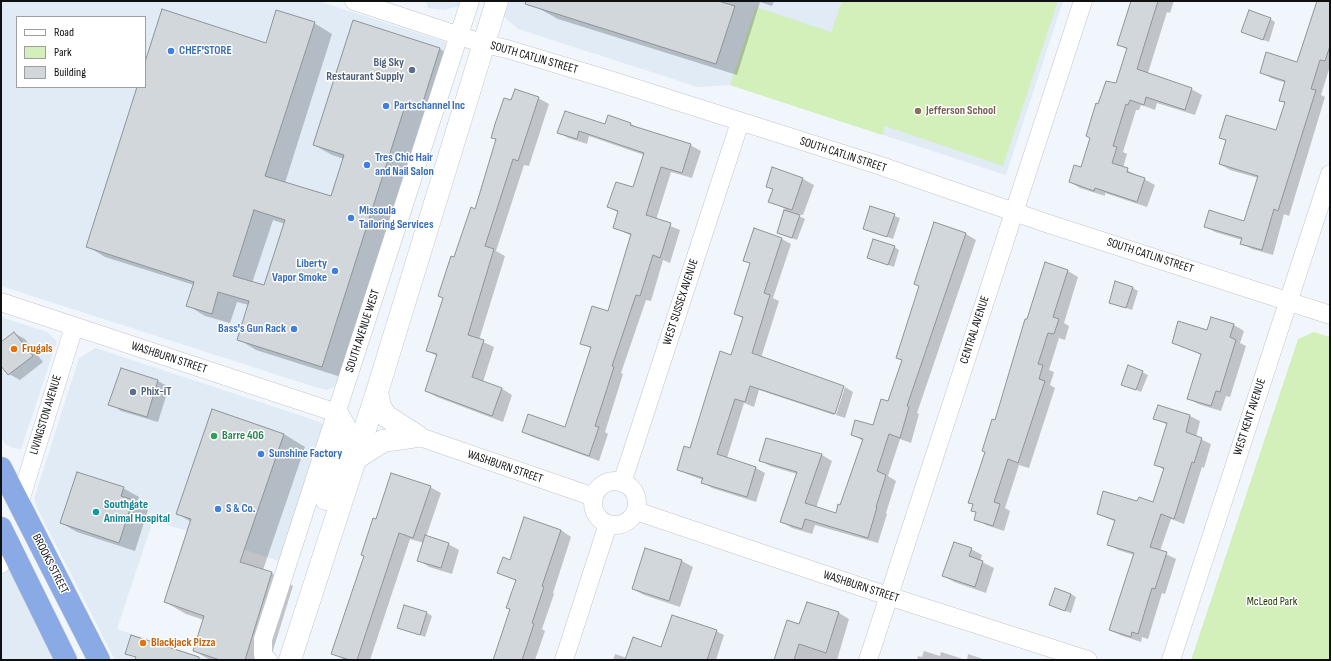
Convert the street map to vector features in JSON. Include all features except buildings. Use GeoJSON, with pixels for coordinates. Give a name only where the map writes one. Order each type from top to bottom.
{"type":"FeatureCollection","features":[{"type":"Feature","properties":{"kind":"highway","name":"BROOKS STREET"},"geometry":{"type":"LineString","coordinates":[[1,468],[99,660]]}},
{"type":"Feature","properties":{"kind":"highway"},"geometry":{"type":"LineString","coordinates":[[4,534],[66,660]]}},
{"type":"Feature","properties":{"kind":"street","name":"SOUTH CATLIN STREET"},"geometry":{"type":"LineString","coordinates":[[354,1],[458,36],[515,51],[740,122],[1330,315]]}},
{"type":"Feature","properties":{"kind":"street","name":"SOUTH AVENUE WEST"},"geometry":{"type":"LineString","coordinates":[[268,660],[263,655],[263,639],[470,1]]}},
{"type":"Feature","properties":{"kind":"street"},"geometry":{"type":"LineString","coordinates":[[290,660],[377,392],[497,1]]}},
{"type":"Feature","properties":{"kind":"street","name":"CENTRAL AVENUE"},"geometry":{"type":"LineString","coordinates":[[868,660],[1083,1]]}},
{"type":"Feature","properties":{"kind":"street","name":"WEST SUSSEX AVENUE"},"geometry":{"type":"LineString","coordinates":[[622,482],[740,122]]}},
{"type":"Feature","properties":{"kind":"street","name":"WEST KENT AVENUE"},"geometry":{"type":"LineString","coordinates":[[1171,660],[1330,174]]}},
{"type":"Feature","properties":{"kind":"street","name":"WASHBURN STREET"},"geometry":{"type":"LineString","coordinates":[[1,302],[337,413]]}},
{"type":"Feature","properties":{"kind":"street","name":"LIVINGSTON AVENUE"},"geometry":{"type":"LineString","coordinates":[[19,504],[74,327]]}},
{"type":"Feature","properties":{"kind":"street"},"geometry":{"type":"LineString","coordinates":[[377,392],[380,407],[386,416],[417,436]]}},
{"type":"Feature","properties":{"kind":"street"},"geometry":{"type":"LineString","coordinates":[[323,558],[322,513],[347,430],[337,413]]}},
{"type":"Feature","properties":{"kind":"street"},"geometry":{"type":"LineString","coordinates":[[354,459],[383,441],[417,436]]}},
{"type":"Feature","properties":{"kind":"street","name":"WASHBURN STREET"},"geometry":{"type":"LineString","coordinates":[[417,436],[594,497]]}},
{"type":"Feature","properties":{"kind":"street"},"geometry":{"type":"LineString","coordinates":[[610,482],[622,482],[632,488],[636,495],[636,511],[627,522],[620,525],[608,524],[599,518],[595,512],[593,505],[594,497],[597,490],[603,485],[610,482]]}},
{"type":"Feature","properties":{"kind":"street","name":"WASHBURN STREET"},"geometry":{"type":"LineString","coordinates":[[636,511],[888,596],[1088,660]]}},
{"type":"Feature","properties":{"kind":"street"},"geometry":{"type":"LineString","coordinates":[[564,660],[608,524]]}},
{"type":"Feature","properties":{"kind":"street"},"geometry":{"type":"LineString","coordinates":[[1,564],[4,534]]}},
{"type":"Feature","properties":{"kind":"shaded area"},"geometry":{"type":"Polygon","coordinates":[[[1,1],[318,1],[445,42],[448,50],[340,380],[334,387],[326,390],[1,286],[1,1]]]}},
{"type":"Feature","properties":{"kind":"shaded area"},"geometry":{"type":"Polygon","coordinates":[[[426,1],[464,1],[459,6],[444,10],[428,8],[426,1]]]}},
{"type":"Feature","properties":{"kind":"shaded area","name":"Jefferson School"},"geometry":{"type":"Polygon","coordinates":[[[507,1],[1063,1],[1006,175],[730,85],[698,87],[518,29],[502,15],[507,1]]]}},
{"type":"Feature","properties":{"kind":"shaded area"},"geometry":{"type":"Polygon","coordinates":[[[1,317],[47,332],[57,341],[21,449],[13,448],[5,444],[1,436],[1,317]]]}},
{"type":"Feature","properties":{"kind":"shaded area"},"geometry":{"type":"Polygon","coordinates":[[[96,348],[320,422],[325,427],[285,563],[153,520],[117,629],[210,660],[115,660],[37,508],[34,499],[79,358],[96,348]]]}},
{"type":"Feature","properties":{"kind":"shaded area"},"geometry":{"type":"Polygon","coordinates":[[[1,552],[56,660],[1,660],[1,552]]]}},
{"type":"Feature","properties":{"kind":"green space","name":"Jefferson School"},"geometry":{"type":"Polygon","coordinates":[[[842,1],[1058,1],[1003,166],[885,126],[882,135],[730,85],[756,7],[831,32],[842,1]]]}},
{"type":"Feature","properties":{"kind":"green space","name":"McLeod Park"},"geometry":{"type":"Polygon","coordinates":[[[1314,332],[1330,337],[1330,660],[1191,660],[1298,339],[1314,332]]]}},
{"type":"Feature","properties":{"kind":"place","name":"CHEF'STORE"},"geometry":{"type":"Point","coordinates":[171,51]}},
{"type":"Feature","properties":{"kind":"place","name":"Big Sky Restaurant Supply"},"geometry":{"type":"Point","coordinates":[412,70]}},
{"type":"Feature","properties":{"kind":"place","name":"Partschannel Inc"},"geometry":{"type":"Point","coordinates":[386,106]}},
{"type":"Feature","properties":{"kind":"place","name":"Jefferson School"},"geometry":{"type":"Point","coordinates":[918,111]}},
{"type":"Feature","properties":{"kind":"place","name":"Tres Chic Hair and Nail Salon"},"geometry":{"type":"Point","coordinates":[367,165]}},
{"type":"Feature","properties":{"kind":"place","name":"Missoula Tailoring Services"},"geometry":{"type":"Point","coordinates":[351,218]}},
{"type":"Feature","properties":{"kind":"place","name":"Liberty Vapor Smoke"},"geometry":{"type":"Point","coordinates":[335,271]}},
{"type":"Feature","properties":{"kind":"place","name":"Bass's Gun Rack"},"geometry":{"type":"Point","coordinates":[294,329]}},
{"type":"Feature","properties":{"kind":"place","name":"Frugals"},"geometry":{"type":"Point","coordinates":[14,349]}},
{"type":"Feature","properties":{"kind":"place","name":"Phix-iT"},"geometry":{"type":"Point","coordinates":[133,392]}},
{"type":"Feature","properties":{"kind":"place","name":"Barre 406"},"geometry":{"type":"Point","coordinates":[214,436]}},
{"type":"Feature","properties":{"kind":"place","name":"Sunshine Factory"},"geometry":{"type":"Point","coordinates":[261,454]}},
{"type":"Feature","properties":{"kind":"place","name":"S & Co."},"geometry":{"type":"Point","coordinates":[218,509]}},
{"type":"Feature","properties":{"kind":"place","name":"Southgate Animal Hospital"},"geometry":{"type":"Point","coordinates":[96,512]}},
{"type":"Feature","properties":{"kind":"place","name":"Blackjack Pizza"},"geometry":{"type":"Point","coordinates":[143,643]}}]}
